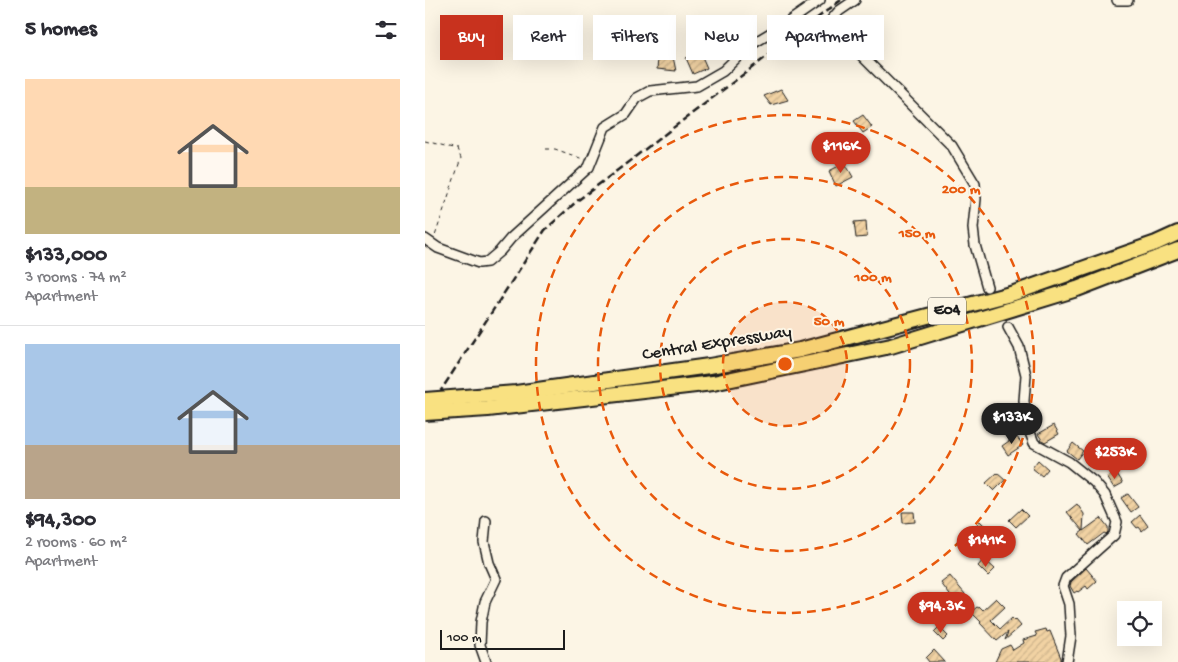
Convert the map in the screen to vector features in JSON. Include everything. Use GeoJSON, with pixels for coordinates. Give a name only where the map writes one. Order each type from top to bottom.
{"type":"FeatureCollection","features":[{"type":"Feature","properties":{"kind":"highway","name":"Central Expressway"},"geometry":{"type":"LineString","coordinates":[[425,400],[515,394],[709,366],[800,350],[1014,294],[1178,233]]}},
{"type":"Feature","properties":{"kind":"highway","name":"Central Expressway"},"geometry":{"type":"LineString","coordinates":[[425,413],[489,409],[713,383],[891,346],[1077,289],[1178,250]]}},
{"type":"Feature","properties":{"kind":"street"},"geometry":{"type":"LineString","coordinates":[[429,242],[438,248],[479,263],[487,262],[589,167],[605,127],[626,114],[637,98],[650,91],[697,86],[723,71],[749,46],[820,0]]}},
{"type":"Feature","properties":{"kind":"street"},"geometry":{"type":"LineString","coordinates":[[855,0],[839,11],[832,19],[837,30],[952,146],[975,184],[976,199],[973,228],[975,245],[987,287]]}},
{"type":"Feature","properties":{"kind":"street"},"geometry":{"type":"LineString","coordinates":[[1117,0],[1128,0]]}},
{"type":"Feature","properties":{"kind":"street"},"geometry":{"type":"LineString","coordinates":[[1008,327],[1019,347],[1026,375],[1024,401],[1026,422],[1034,443],[1069,462],[1093,482],[1105,496],[1117,522],[1114,535],[1067,578],[1063,586],[1069,604],[1071,636],[1067,662]]}},
{"type":"Feature","properties":{"kind":"street"},"geometry":{"type":"LineString","coordinates":[[486,521],[485,542],[489,563],[496,579],[485,602],[481,622],[480,645],[486,662]]}},
{"type":"Feature","properties":{"kind":"path"},"geometry":{"type":"LineString","coordinates":[[425,141],[457,149],[461,158],[429,242]]}},
{"type":"Feature","properties":{"kind":"path"},"geometry":{"type":"LineString","coordinates":[[546,149],[555,149],[591,162]]}},
{"type":"Feature","properties":{"kind":"building"},"geometry":{"type":"Polygon","coordinates":[[[658,60],[674,60],[676,71],[657,69],[658,60]]]}},
{"type":"Feature","properties":{"kind":"building"},"geometry":{"type":"Polygon","coordinates":[[[687,60],[704,60],[707,68],[693,74],[687,60]]]}},
{"type":"Feature","properties":{"kind":"building"},"geometry":{"type":"Polygon","coordinates":[[[781,89],[788,100],[771,105],[764,96],[781,89]]]}},
{"type":"Feature","properties":{"kind":"building"},"geometry":{"type":"Polygon","coordinates":[[[863,115],[872,127],[863,133],[854,121],[863,115]]]}},
{"type":"Feature","properties":{"kind":"building"},"geometry":{"type":"Polygon","coordinates":[[[845,163],[853,177],[836,186],[829,171],[845,163]]]}},
{"type":"Feature","properties":{"kind":"building"},"geometry":{"type":"Polygon","coordinates":[[[866,221],[867,237],[856,238],[854,222],[866,221]]]}},
{"type":"Feature","properties":{"kind":"building"},"geometry":{"type":"Polygon","coordinates":[[[1054,425],[1059,434],[1045,442],[1038,434],[1054,425]]]}},
{"type":"Feature","properties":{"kind":"building"},"geometry":{"type":"Polygon","coordinates":[[[1016,436],[1023,445],[1008,455],[1002,446],[1016,436]]]}},
{"type":"Feature","properties":{"kind":"building"},"geometry":{"type":"Polygon","coordinates":[[[1073,443],[1083,451],[1077,459],[1067,451],[1073,443]]]}},
{"type":"Feature","properties":{"kind":"building"},"geometry":{"type":"Polygon","coordinates":[[[1038,460],[1048,469],[1042,476],[1032,468],[1038,460]]]}},
{"type":"Feature","properties":{"kind":"building"},"geometry":{"type":"Polygon","coordinates":[[[1116,472],[1123,483],[1114,488],[1107,477],[1116,472]]]}},
{"type":"Feature","properties":{"kind":"building"},"geometry":{"type":"Polygon","coordinates":[[[997,473],[1005,480],[994,491],[986,483],[997,473]]]}},
{"type":"Feature","properties":{"kind":"building"},"geometry":{"type":"Polygon","coordinates":[[[1128,494],[1138,507],[1131,512],[1121,498],[1128,494]]]}},
{"type":"Feature","properties":{"kind":"building"},"geometry":{"type":"Polygon","coordinates":[[[1077,504],[1084,514],[1083,531],[1067,512],[1077,504]]]}},
{"type":"Feature","properties":{"kind":"building"},"geometry":{"type":"Polygon","coordinates":[[[1021,509],[1028,516],[1016,527],[1009,520],[1021,509]]]}},
{"type":"Feature","properties":{"kind":"building"},"geometry":{"type":"Polygon","coordinates":[[[902,512],[914,512],[915,522],[903,523],[902,512]]]}},
{"type":"Feature","properties":{"kind":"building"},"geometry":{"type":"Polygon","coordinates":[[[1140,515],[1148,526],[1142,531],[1132,522],[1140,515]]]}},
{"type":"Feature","properties":{"kind":"building"},"geometry":{"type":"Polygon","coordinates":[[[1101,518],[1108,527],[1108,532],[1088,545],[1079,534],[1101,518]]]}},
{"type":"Feature","properties":{"kind":"building"},"geometry":{"type":"Polygon","coordinates":[[[980,521],[990,531],[980,540],[971,530],[980,521]]]}},
{"type":"Feature","properties":{"kind":"building"},"geometry":{"type":"Polygon","coordinates":[[[984,559],[995,569],[988,576],[978,566],[984,559]]]}},
{"type":"Feature","properties":{"kind":"building"},"geometry":{"type":"Polygon","coordinates":[[[1086,568],[1097,581],[1088,589],[1086,586],[1074,593],[1070,586],[1071,582],[1086,568]]]}},
{"type":"Feature","properties":{"kind":"building"},"geometry":{"type":"Polygon","coordinates":[[[950,576],[965,594],[955,602],[941,583],[950,576]]]}},
{"type":"Feature","properties":{"kind":"building"},"geometry":{"type":"Polygon","coordinates":[[[996,598],[1005,607],[991,620],[1000,629],[1012,618],[1021,626],[1005,640],[1008,632],[997,641],[971,612],[977,607],[983,610],[996,598]]]}},
{"type":"Feature","properties":{"kind":"building"},"geometry":{"type":"Polygon","coordinates":[[[939,627],[948,636],[943,641],[934,632],[939,627]]]}},
{"type":"Feature","properties":{"kind":"building"},"geometry":{"type":"Polygon","coordinates":[[[1046,629],[1047,632],[1050,631],[1061,662],[995,662],[1001,649],[1010,645],[1013,650],[1024,643],[1023,640],[1037,636],[1035,632],[1046,629]]]}},
{"type":"Feature","properties":{"kind":"building"},"geometry":{"type":"Polygon","coordinates":[[[934,650],[945,662],[929,662],[926,658],[934,650]]]}},
{"type":"Feature","properties":{"kind":"tunnel"},"geometry":{"type":"LineString","coordinates":[[987,287],[1008,327]]}},
{"type":"Feature","properties":{"kind":"railway"},"geometry":{"type":"LineString","coordinates":[[425,415],[545,230],[577,201],[841,0]]}}]}
